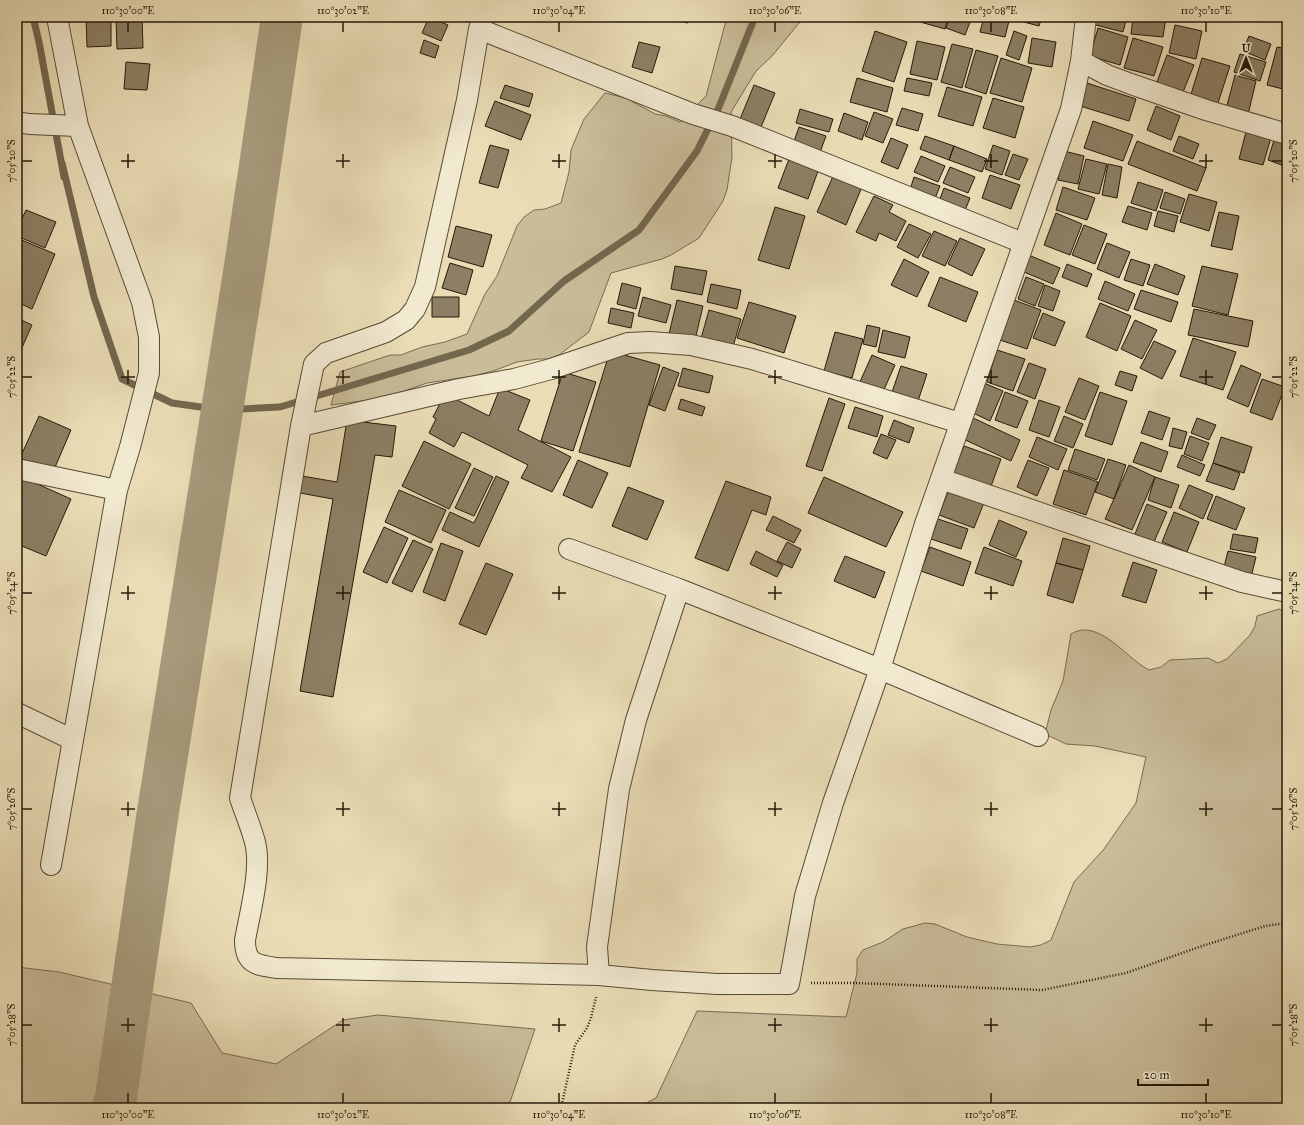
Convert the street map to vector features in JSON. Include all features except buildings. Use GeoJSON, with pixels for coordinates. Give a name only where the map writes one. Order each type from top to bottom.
{"type":"FeatureCollection","features":[{"type":"Feature","properties":{"kind":"street"},"geometry":{"type":"LineString","coordinates":[[51,864],[117,490],[149,373],[149,338],[142,302],[73,125],[57,17]]}},
{"type":"Feature","properties":{"kind":"street"},"geometry":{"type":"LineString","coordinates":[[1023,243],[732,126],[693,114],[481,23],[467,100],[426,286],[415,309],[406,320],[386,332],[326,353],[314,364],[303,419],[240,798],[255,842],[257,860],[255,886],[245,940],[247,956],[252,961],[262,966],[277,968],[599,975],[717,984],[789,984],[805,896],[833,803],[880,669],[925,524],[1071,109],[1081,62],[1086,17]]}},
{"type":"Feature","properties":{"kind":"street"},"geometry":{"type":"LineString","coordinates":[[1081,62],[1107,76],[1206,110],[1287,134]]}},
{"type":"Feature","properties":{"kind":"street"},"geometry":{"type":"LineString","coordinates":[[23,123],[73,125]]}},
{"type":"Feature","properties":{"kind":"street"},"geometry":{"type":"LineString","coordinates":[[303,419],[514,379],[550,369],[628,342],[650,342],[691,345],[752,359],[960,423]]}},
{"type":"Feature","properties":{"kind":"street"},"geometry":{"type":"LineString","coordinates":[[17,469],[117,490]]}},
{"type":"Feature","properties":{"kind":"street"},"geometry":{"type":"LineString","coordinates":[[941,479],[1242,582],[1287,592]]}},
{"type":"Feature","properties":{"kind":"street"},"geometry":{"type":"LineString","coordinates":[[569,549],[679,589],[880,669],[1038,736]]}},
{"type":"Feature","properties":{"kind":"street"},"geometry":{"type":"LineString","coordinates":[[599,975],[597,947],[619,789],[636,720],[679,589]]}},
{"type":"Feature","properties":{"kind":"street"},"geometry":{"type":"LineString","coordinates":[[17,713],[73,740]]}},
{"type":"Feature","properties":{"kind":"path"},"geometry":{"type":"LineString","coordinates":[[789,984],[855,983],[1042,990],[1126,973],[1207,944],[1265,926],[1287,923]]}},
{"type":"Feature","properties":{"kind":"path"},"geometry":{"type":"LineString","coordinates":[[561,1108],[575,1045],[587,1028],[595,1007],[599,975]]}},
{"type":"Feature","properties":{"kind":"shaded area"},"geometry":{"type":"Polygon","coordinates":[[[727,17],[809,17],[799,23],[772,56],[756,71],[731,112],[732,157],[727,190],[723,201],[699,238],[662,259],[611,273],[589,332],[559,355],[549,359],[517,362],[474,376],[427,383],[384,398],[331,405],[340,372],[390,355],[401,355],[422,347],[445,342],[467,334],[485,294],[497,276],[517,226],[524,217],[534,210],[545,209],[561,203],[569,172],[571,150],[584,119],[605,93],[626,98],[655,114],[666,116],[680,122],[706,96],[727,17]]]}},
{"type":"Feature","properties":{"kind":"shaded area"},"geometry":{"type":"Polygon","coordinates":[[[1279,609],[1287,613],[1287,1108],[637,1108],[656,1098],[697,1011],[846,1017],[857,973],[857,959],[863,950],[883,942],[903,929],[925,923],[935,924],[967,937],[997,944],[1030,947],[1041,945],[1051,940],[1074,882],[1104,849],[1136,803],[1146,757],[1095,746],[1066,744],[1045,734],[1051,710],[1063,681],[1071,634],[1083,630],[1100,634],[1109,639],[1149,670],[1161,667],[1170,660],[1208,658],[1218,663],[1227,659],[1250,635],[1255,626],[1257,616],[1279,609]]]}},
{"type":"Feature","properties":{"kind":"shaded area"},"geometry":{"type":"Polygon","coordinates":[[[17,967],[59,972],[191,1003],[222,1053],[276,1064],[343,1020],[378,1015],[535,1029],[508,1108],[17,1108],[17,967]]]}},
{"type":"Feature","properties":{"kind":"waterway"},"geometry":{"type":"LineString","coordinates":[[33,17],[64,177],[62,163],[94,297],[122,379],[172,403],[222,410],[280,407],[469,350],[509,331],[564,281],[639,230],[697,151],[719,107],[755,17]]}},
{"type":"Feature","properties":{"kind":"waterway"},"geometry":{"type":"LineString","coordinates":[[113,1108],[116,1097],[157,818],[246,260],[282,17]]}}]}
